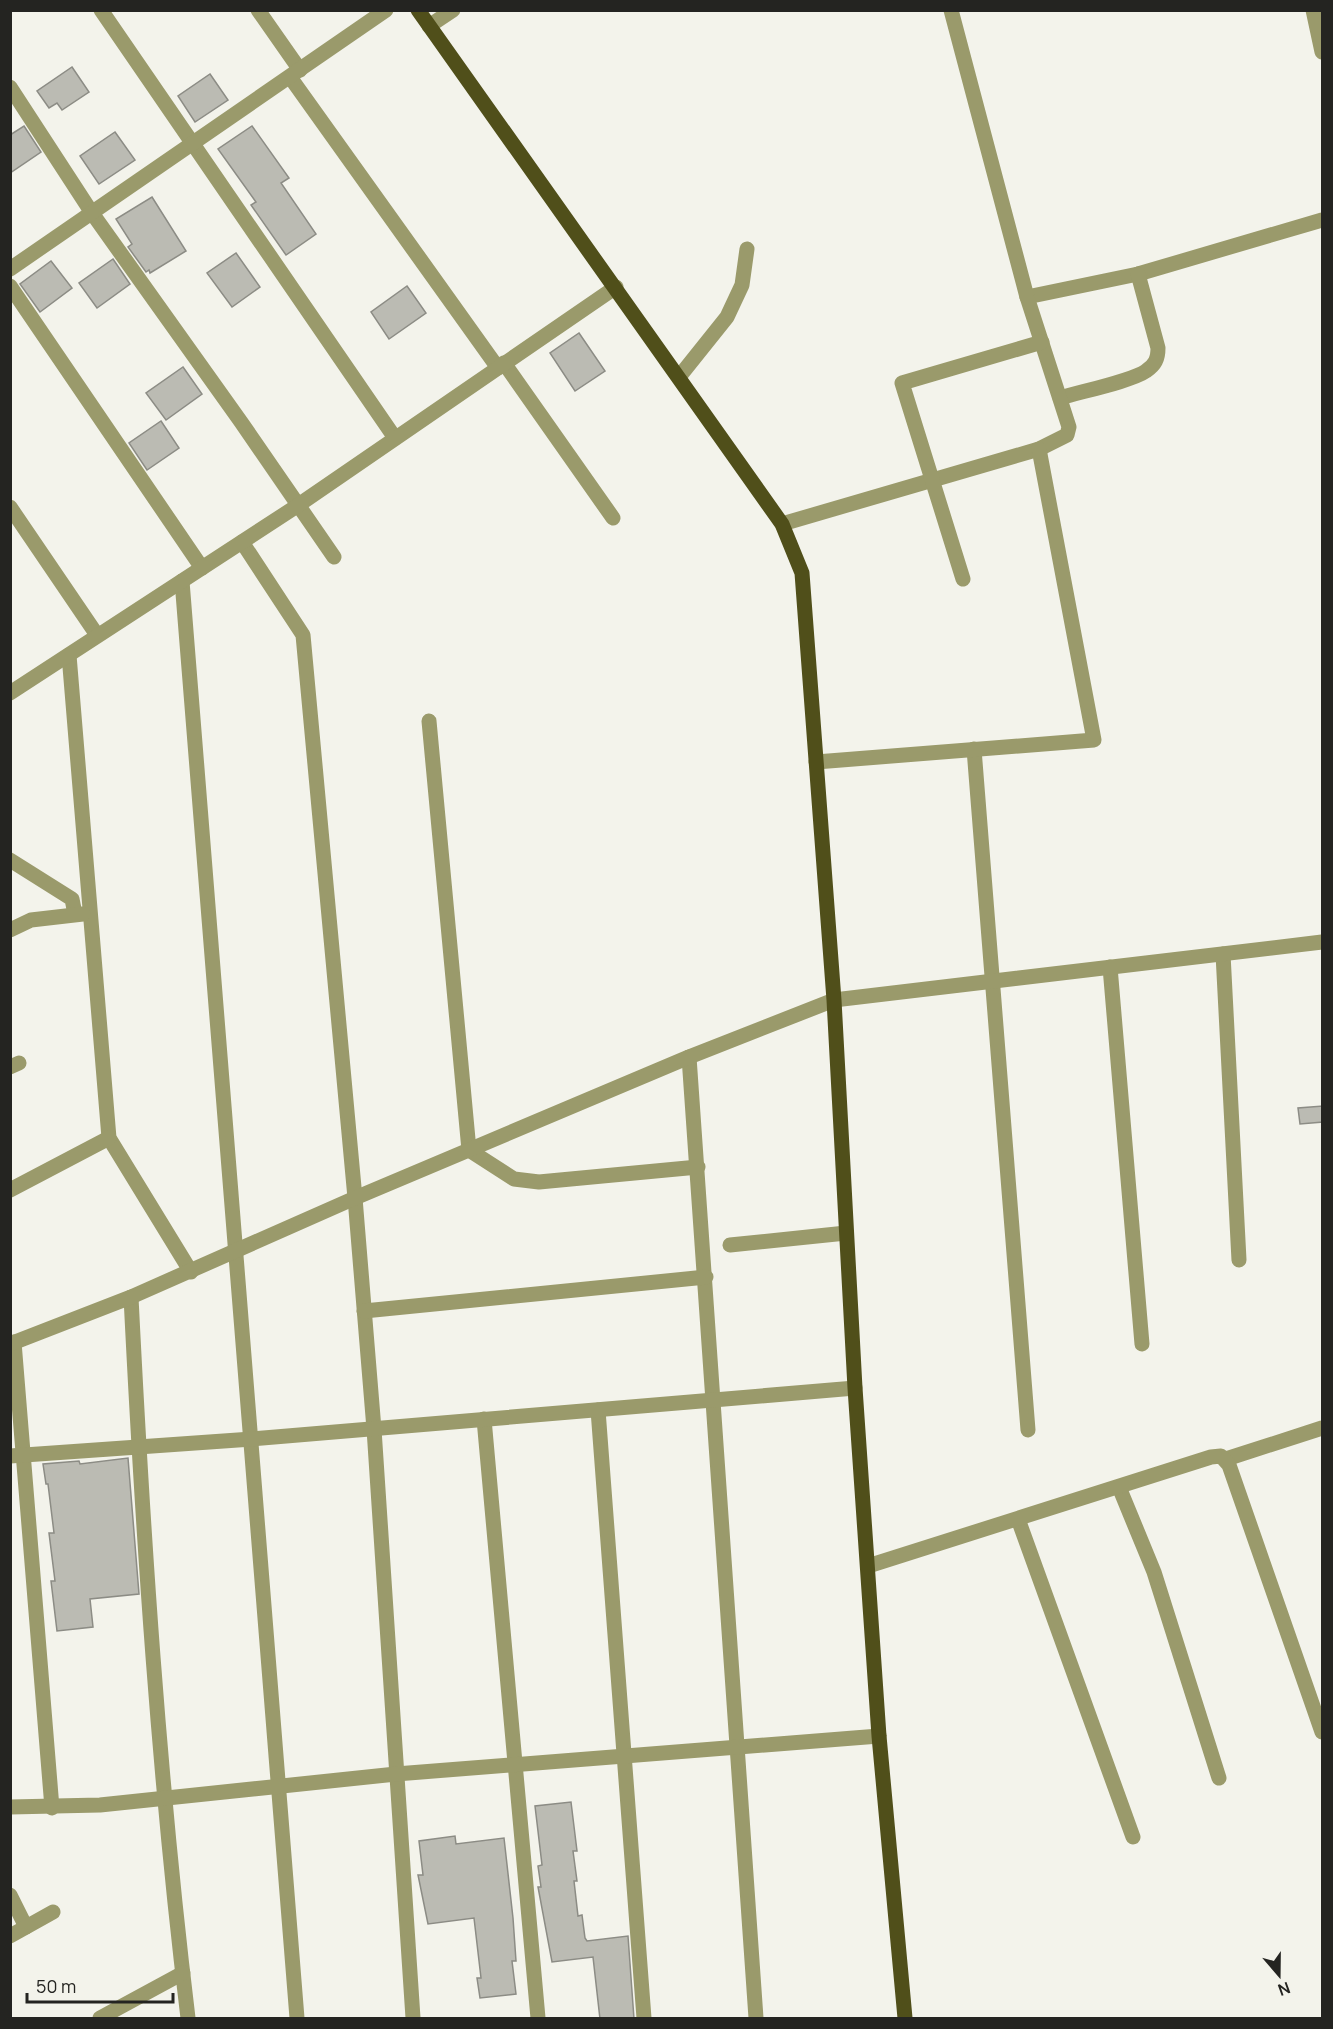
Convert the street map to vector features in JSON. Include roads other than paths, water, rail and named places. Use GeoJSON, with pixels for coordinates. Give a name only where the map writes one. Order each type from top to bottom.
{"type":"FeatureCollection","features":[{"type":"Feature","properties":{"kind":"main road"},"geometry":{"type":"LineString","coordinates":[[418,10],[782,524],[802,573],[834,1000],[855,1388],[879,1736],[905,2019]]}},
{"type":"Feature","properties":{"kind":"street"},"geometry":{"type":"LineString","coordinates":[[101,10],[395,438]]}},
{"type":"Feature","properties":{"kind":"street"},"geometry":{"type":"LineString","coordinates":[[258,10],[295,74],[501,366],[613,518]]}},
{"type":"Feature","properties":{"kind":"street"},"geometry":{"type":"LineString","coordinates":[[10,269],[386,10]]}},
{"type":"Feature","properties":{"kind":"street"},"geometry":{"type":"LineString","coordinates":[[429,26],[453,10]]}},
{"type":"Feature","properties":{"kind":"street"},"geometry":{"type":"LineString","coordinates":[[782,524],[933,478],[1039,449],[1067,435],[1069,427],[1027,297],[951,10]]}},
{"type":"Feature","properties":{"kind":"street"},"geometry":{"type":"LineString","coordinates":[[1313,10],[1323,52]]}},
{"type":"Feature","properties":{"kind":"street"},"geometry":{"type":"LineString","coordinates":[[10,87],[92,213],[334,557]]}},
{"type":"Feature","properties":{"kind":"street"},"geometry":{"type":"LineString","coordinates":[[1027,297],[1138,274],[1323,220]]}},
{"type":"Feature","properties":{"kind":"street"},"geometry":{"type":"LineString","coordinates":[[679,378],[727,317],[742,285],[747,249]]}},
{"type":"Feature","properties":{"kind":"street"},"geometry":{"type":"LineString","coordinates":[[1060,398],[1143,373],[1155,363],[1158,348],[1138,274]]}},
{"type":"Feature","properties":{"kind":"street"},"geometry":{"type":"LineString","coordinates":[[10,286],[202,568]]}},
{"type":"Feature","properties":{"kind":"street"},"geometry":{"type":"LineString","coordinates":[[10,693],[297,506],[616,287]]}},
{"type":"Feature","properties":{"kind":"street"},"geometry":{"type":"LineString","coordinates":[[963,579],[902,383],[1042,342]]}},
{"type":"Feature","properties":{"kind":"street"},"geometry":{"type":"LineString","coordinates":[[816,762],[1094,740],[1039,449]]}},
{"type":"Feature","properties":{"kind":"street"},"geometry":{"type":"LineString","coordinates":[[10,507],[97,635]]}},
{"type":"Feature","properties":{"kind":"street"},"geometry":{"type":"LineString","coordinates":[[242,542],[303,636],[374,1429],[413,2019]]}},
{"type":"Feature","properties":{"kind":"street"},"geometry":{"type":"LineString","coordinates":[[182,581],[297,2019]]}},
{"type":"Feature","properties":{"kind":"street"},"geometry":{"type":"LineString","coordinates":[[69,655],[83,914],[109,1138],[191,1272]]}},
{"type":"Feature","properties":{"kind":"street"},"geometry":{"type":"LineString","coordinates":[[429,721],[469,1150]]}},
{"type":"Feature","properties":{"kind":"street"},"geometry":{"type":"LineString","coordinates":[[974,750],[1028,1430]]}},
{"type":"Feature","properties":{"kind":"street"},"geometry":{"type":"LineString","coordinates":[[10,860],[72,899],[83,914]]}},
{"type":"Feature","properties":{"kind":"street"},"geometry":{"type":"LineString","coordinates":[[10,930],[31,920],[83,914]]}},
{"type":"Feature","properties":{"kind":"street"},"geometry":{"type":"LineString","coordinates":[[52,1808],[35,1583],[16,1455],[12,1343],[131,1298],[355,1198],[689,1057],[834,1000],[1323,942]]}},
{"type":"Feature","properties":{"kind":"street"},"geometry":{"type":"LineString","coordinates":[[1223,954],[1239,1260]]}},
{"type":"Feature","properties":{"kind":"street"},"geometry":{"type":"LineString","coordinates":[[1110,967],[1142,1344]]}},
{"type":"Feature","properties":{"kind":"street"},"geometry":{"type":"LineString","coordinates":[[689,1057],[715,1399],[756,2019]]}},
{"type":"Feature","properties":{"kind":"street"},"geometry":{"type":"LineString","coordinates":[[10,1190],[109,1138]]}},
{"type":"Feature","properties":{"kind":"street"},"geometry":{"type":"LineString","coordinates":[[469,1150],[514,1179],[538,1182],[698,1167]]}},
{"type":"Feature","properties":{"kind":"street"},"geometry":{"type":"LineString","coordinates":[[730,1245],[846,1233]]}},
{"type":"Feature","properties":{"kind":"street"},"geometry":{"type":"LineString","coordinates":[[364,1311],[706,1277]]}},
{"type":"Feature","properties":{"kind":"street"},"geometry":{"type":"LineString","coordinates":[[131,1298],[139,1448],[165,1797],[188,2019]]}},
{"type":"Feature","properties":{"kind":"street"},"geometry":{"type":"LineString","coordinates":[[16,1455],[252,1439],[855,1388]]}},
{"type":"Feature","properties":{"kind":"street"},"geometry":{"type":"LineString","coordinates":[[598,1410],[644,2019]]}},
{"type":"Feature","properties":{"kind":"street"},"geometry":{"type":"LineString","coordinates":[[484,1419],[538,2019]]}},
{"type":"Feature","properties":{"kind":"street"},"geometry":{"type":"LineString","coordinates":[[1226,1460],[1323,1428]]}},
{"type":"Feature","properties":{"kind":"street"},"geometry":{"type":"LineString","coordinates":[[868,1566],[1211,1457],[1221,1456],[1226,1460],[1323,1732]]}},
{"type":"Feature","properties":{"kind":"street"},"geometry":{"type":"LineString","coordinates":[[1119,1486],[1154,1572],[1219,1778]]}},
{"type":"Feature","properties":{"kind":"street"},"geometry":{"type":"LineString","coordinates":[[1018,1519],[1133,1837]]}},
{"type":"Feature","properties":{"kind":"street"},"geometry":{"type":"LineString","coordinates":[[10,1808],[52,1808],[396,1774],[879,1736]]}},
{"type":"Feature","properties":{"kind":"street"},"geometry":{"type":"LineString","coordinates":[[10,1896],[26,1927]]}},
{"type":"Feature","properties":{"kind":"street"},"geometry":{"type":"LineString","coordinates":[[10,1936],[53,1912]]}},
{"type":"Feature","properties":{"kind":"street"},"geometry":{"type":"LineString","coordinates":[[100,2019],[183,1973]]}}]}
